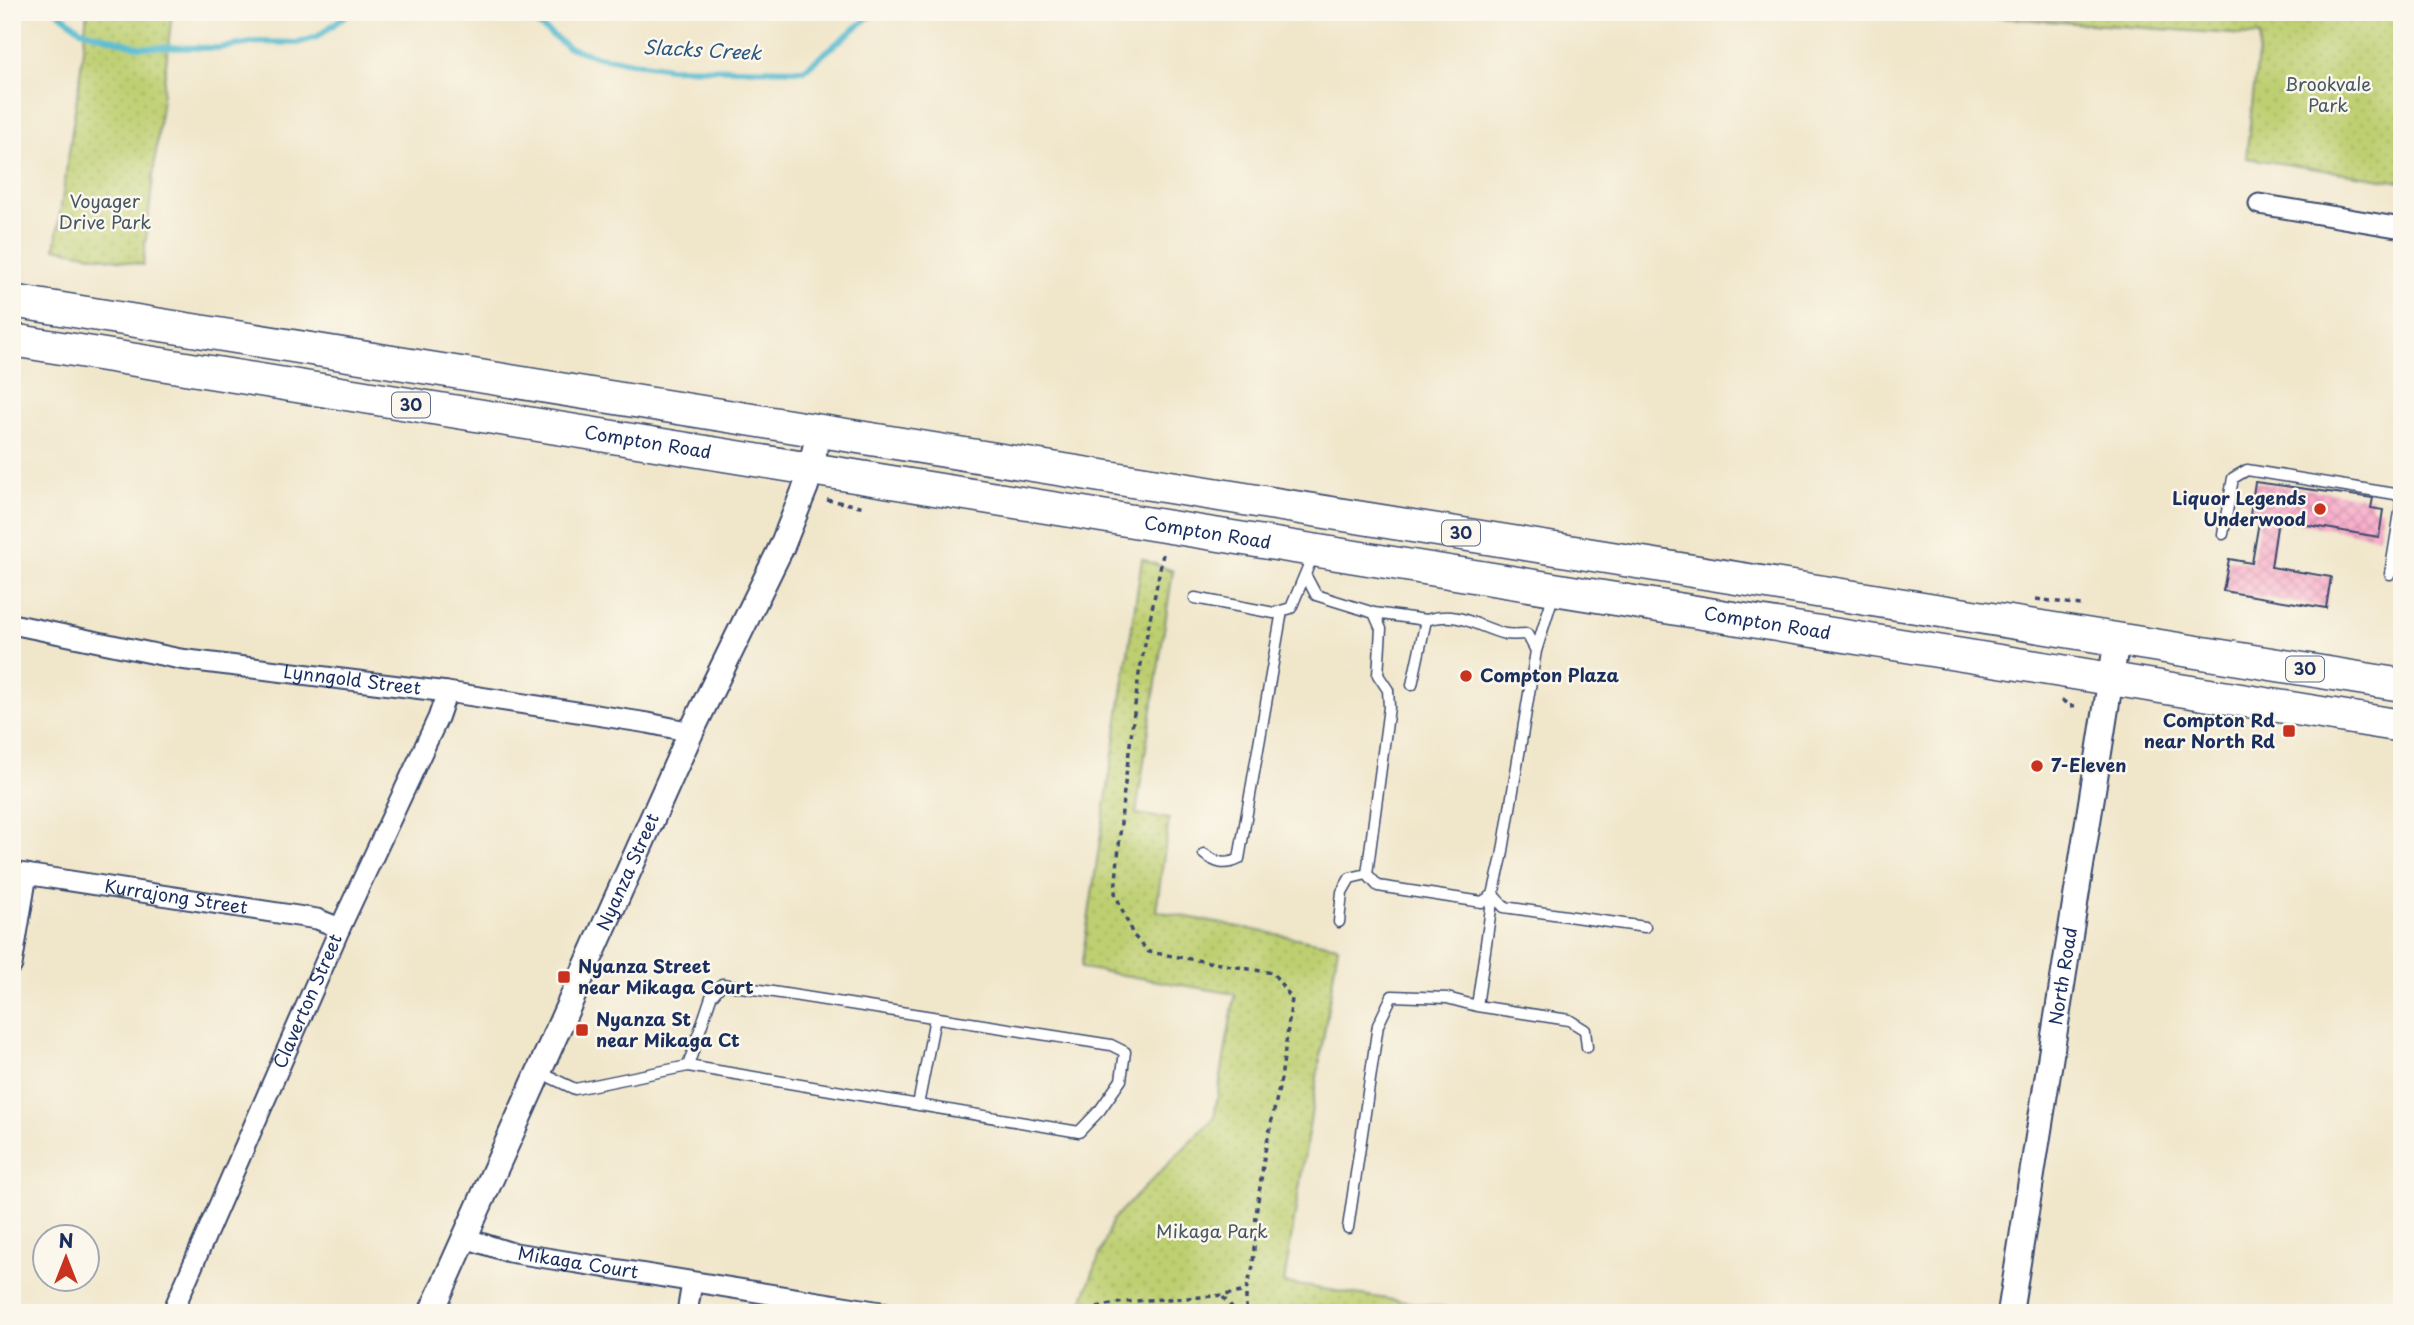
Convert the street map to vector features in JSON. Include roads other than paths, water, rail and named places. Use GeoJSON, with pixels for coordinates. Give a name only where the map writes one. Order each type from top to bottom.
{"type":"FeatureCollection","features":[{"type":"Feature","properties":{"kind":"main road","name":"30"},"geometry":{"type":"LineString","coordinates":[[12,301],[2402,685]]}},
{"type":"Feature","properties":{"kind":"main road","name":"Compton Road"},"geometry":{"type":"LineString","coordinates":[[12,340],[811,470],[1310,563],[1555,590],[2402,726]]}},
{"type":"Feature","properties":{"kind":"street"},"geometry":{"type":"LineString","coordinates":[[2259,204],[2402,228]]}},
{"type":"Feature","properties":{"kind":"street","name":"Nyanza Street"},"geometry":{"type":"LineString","coordinates":[[432,1313],[691,732],[782,546],[811,470],[820,432]]}},
{"type":"Feature","properties":{"kind":"street","name":"Lynngold Street"},"geometry":{"type":"LineString","coordinates":[[12,624],[180,659],[447,692],[691,732]]}},
{"type":"Feature","properties":{"kind":"street","name":"North Road"},"geometry":{"type":"LineString","coordinates":[[2010,1313],[2117,639]]}},
{"type":"Feature","properties":{"kind":"street","name":"Claverton Street"},"geometry":{"type":"LineString","coordinates":[[172,1313],[340,929],[438,718],[447,692]]}},
{"type":"Feature","properties":{"kind":"street"},"geometry":{"type":"LineString","coordinates":[[12,965],[20,873]]}},
{"type":"Feature","properties":{"kind":"street","name":"Kurrajong Street"},"geometry":{"type":"LineString","coordinates":[[20,873],[317,919],[340,929]]}},
{"type":"Feature","properties":{"kind":"street","name":"Mikaga Court"},"geometry":{"type":"LineString","coordinates":[[465,1238],[509,1252],[887,1313]]}},
{"type":"Feature","properties":{"kind":"street"},"geometry":{"type":"LineString","coordinates":[[687,1313],[692,1283]]}},
{"type":"Feature","properties":{"kind":"lane"},"geometry":{"type":"LineString","coordinates":[[2223,534],[2233,478],[2247,470],[2395,494],[2401,498],[2401,506],[2390,574]]}},
{"type":"Feature","properties":{"kind":"lane"},"geometry":{"type":"LineString","coordinates":[[1195,598],[1274,613],[1282,611],[1291,608],[1310,563]]}},
{"type":"Feature","properties":{"kind":"lane"},"geometry":{"type":"LineString","coordinates":[[1310,563],[1316,595],[1374,613],[1426,620],[1462,617],[1507,634],[1527,634],[1536,651]]}},
{"type":"Feature","properties":{"kind":"lane"},"geometry":{"type":"LineString","coordinates":[[1477,1006],[1493,895],[1502,857],[1536,651],[1555,590]]}},
{"type":"Feature","properties":{"kind":"lane"},"geometry":{"type":"LineString","coordinates":[[1204,855],[1214,862],[1230,864],[1239,859],[1282,611]]}},
{"type":"Feature","properties":{"kind":"lane"},"geometry":{"type":"LineString","coordinates":[[1367,874],[1389,707],[1388,690],[1378,675],[1381,629],[1374,613]]}},
{"type":"Feature","properties":{"kind":"lane"},"geometry":{"type":"LineString","coordinates":[[1412,685],[1426,620]]}},
{"type":"Feature","properties":{"kind":"lane"},"geometry":{"type":"LineString","coordinates":[[1367,874],[1378,886],[1482,902],[1493,895]]}},
{"type":"Feature","properties":{"kind":"lane"},"geometry":{"type":"LineString","coordinates":[[1339,922],[1342,892],[1350,877],[1367,874]]}},
{"type":"Feature","properties":{"kind":"lane"},"geometry":{"type":"LineString","coordinates":[[1493,895],[1504,907],[1646,927]]}},
{"type":"Feature","properties":{"kind":"lane"},"geometry":{"type":"LineString","coordinates":[[540,1073],[575,1089],[688,1066],[1079,1132],[1100,1110],[1121,1080],[1125,1052],[1111,1045],[722,984],[711,997],[688,1066]]}},
{"type":"Feature","properties":{"kind":"lane"},"geometry":{"type":"LineString","coordinates":[[1348,1228],[1378,1025],[1392,996],[1447,998],[1477,1006],[1569,1020],[1585,1030],[1587,1047]]}},
{"type":"Feature","properties":{"kind":"lane"},"geometry":{"type":"LineString","coordinates":[[918,1105],[935,1018]]}},
{"type":"Feature","properties":{"kind":"waterway","name":"Slacks Creek"},"geometry":{"type":"LineString","coordinates":[[58,12],[81,30],[139,47],[219,48],[258,42],[298,43],[317,37],[350,12]]}},
{"type":"Feature","properties":{"kind":"waterway","name":"Slacks Creek"},"geometry":{"type":"LineString","coordinates":[[521,12],[568,47],[598,57],[669,68],[804,70],[875,12]]}},
{"type":"Feature","properties":{"kind":"place","name":"Liquor Legends Underwood"},"geometry":{"type":"Point","coordinates":[2320,509]}},
{"type":"Feature","properties":{"kind":"place","name":"Compton Plaza"},"geometry":{"type":"Point","coordinates":[1466,676]}},
{"type":"Feature","properties":{"kind":"place","name":"Compton Rd near North Rd"},"geometry":{"type":"Point","coordinates":[2289,731]}},
{"type":"Feature","properties":{"kind":"place","name":"7-Eleven"},"geometry":{"type":"Point","coordinates":[2037,766]}},
{"type":"Feature","properties":{"kind":"place","name":"Nyanza Street near Mikaga Court"},"geometry":{"type":"Point","coordinates":[564,977]}},
{"type":"Feature","properties":{"kind":"place","name":"Nyanza St near Mikaga Ct"},"geometry":{"type":"Point","coordinates":[582,1030]}},
{"type":"Feature","properties":{"kind":"park label","name":"Brookvale Park"},"geometry":{"type":"Point","coordinates":[2328,95]}},
{"type":"Feature","properties":{"kind":"park label","name":"Voyager Drive Park"},"geometry":{"type":"Point","coordinates":[105,212]}},
{"type":"Feature","properties":{"kind":"park label","name":"Mikaga Park"},"geometry":{"type":"Point","coordinates":[1212,1232]}}]}
